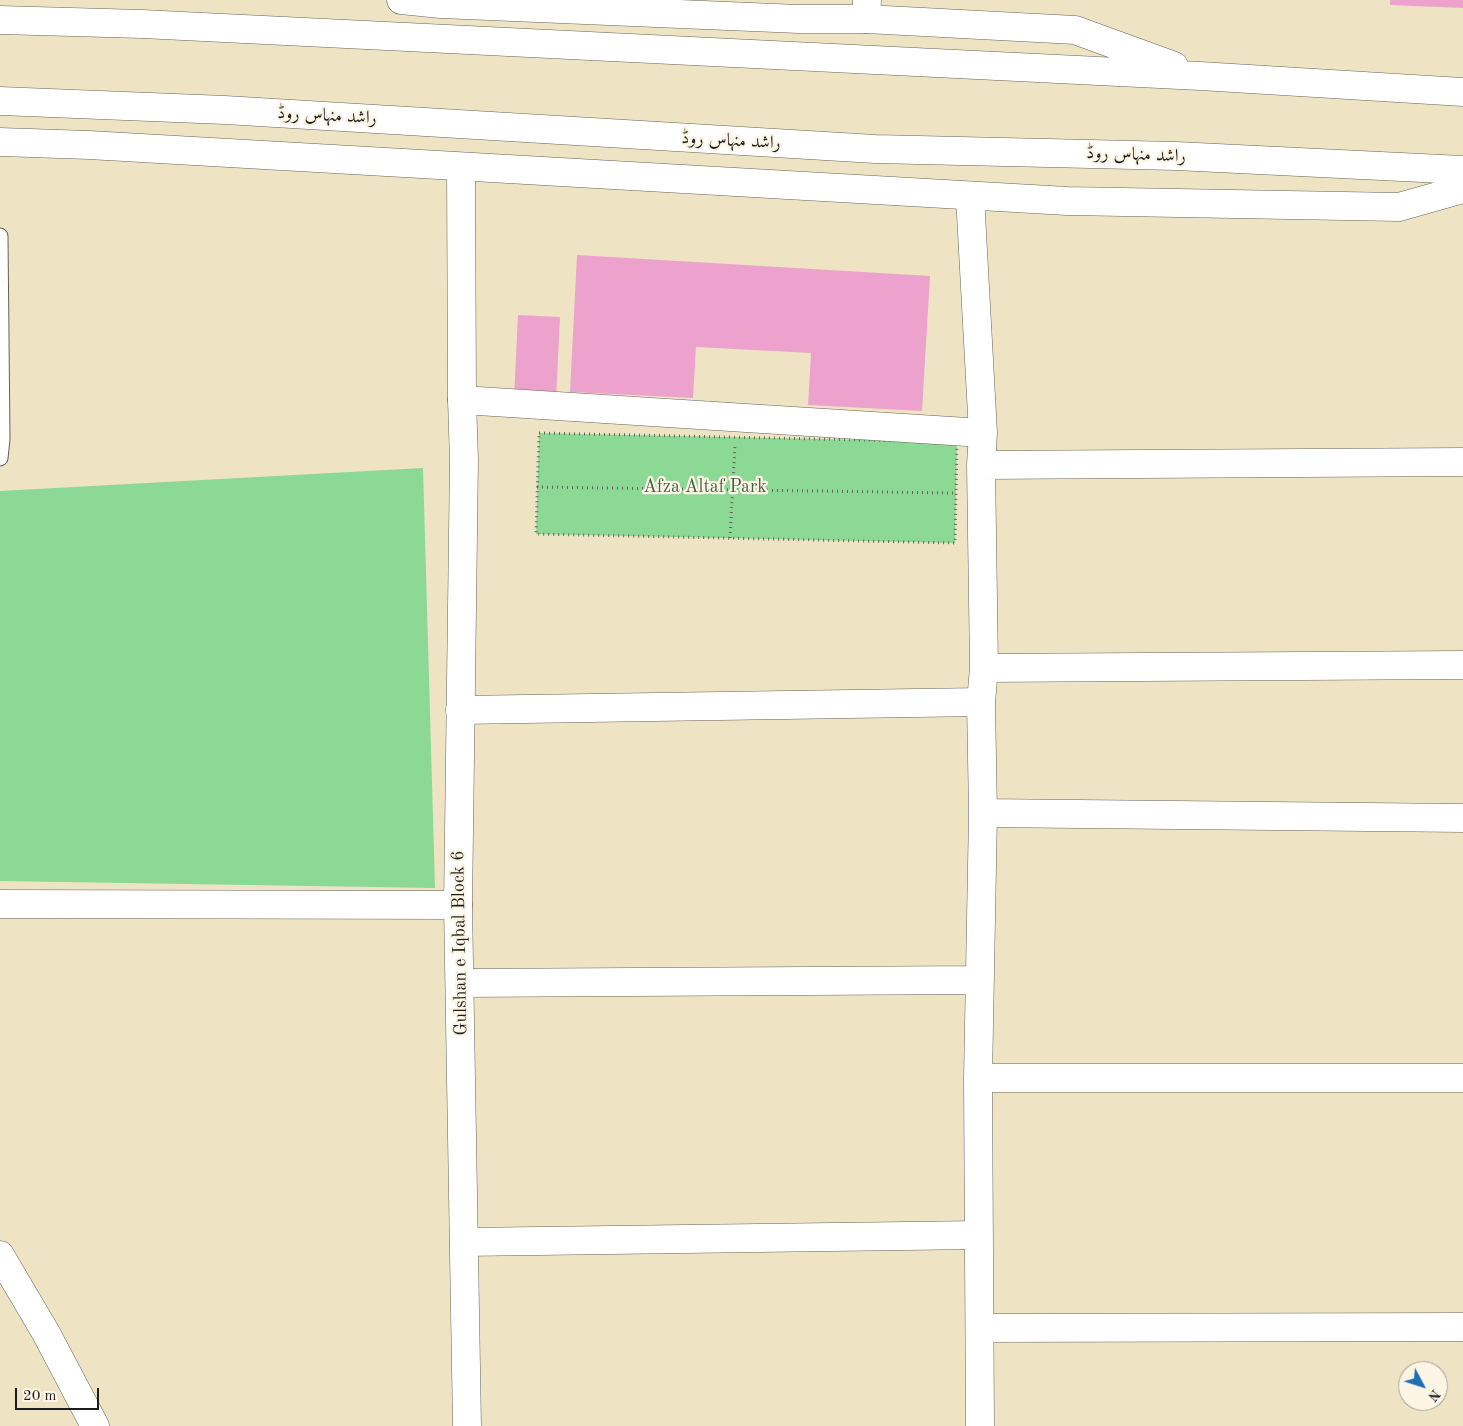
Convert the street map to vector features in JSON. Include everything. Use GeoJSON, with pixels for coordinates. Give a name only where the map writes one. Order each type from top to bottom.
{"type":"FeatureCollection","features":[{"type":"Feature","properties":{"kind":"street"},"geometry":{"type":"LineString","coordinates":[[401,0],[450,4],[779,18],[866,9],[1075,30],[1200,76]]}},
{"type":"Feature","properties":{"kind":"street"},"geometry":{"type":"LineString","coordinates":[[0,20],[142,24],[1200,76],[1463,92]]}},
{"type":"Feature","properties":{"kind":"street","name":"راشد منہاس روڈ"},"geometry":{"type":"LineString","coordinates":[[0,100],[225,110],[876,149],[1176,156],[1463,170]]}},
{"type":"Feature","properties":{"kind":"street"},"geometry":{"type":"LineString","coordinates":[[0,142],[89,145],[1067,202],[1399,207],[1463,189]]}},
{"type":"Feature","properties":{"kind":"street","name":"Gulshan e Iqbal Block 6"},"geometry":{"type":"LineString","coordinates":[[461,167],[464,460],[458,905],[467,1426]]}},
{"type":"Feature","properties":{"kind":"street"},"geometry":{"type":"LineString","coordinates":[[970,196],[983,433],[981,465],[984,668],[981,702],[983,813],[978,1078],[981,1328],[980,1426]]}},
{"type":"Feature","properties":{"kind":"street"},"geometry":{"type":"LineString","coordinates":[[462,400],[983,433]]}},
{"type":"Feature","properties":{"kind":"street"},"geometry":{"type":"LineString","coordinates":[[981,465],[1463,462]]}},
{"type":"Feature","properties":{"kind":"street"},"geometry":{"type":"LineString","coordinates":[[984,668],[1463,665]]}},
{"type":"Feature","properties":{"kind":"street"},"geometry":{"type":"LineString","coordinates":[[460,710],[981,702]]}},
{"type":"Feature","properties":{"kind":"street"},"geometry":{"type":"LineString","coordinates":[[983,813],[1463,818]]}},
{"type":"Feature","properties":{"kind":"street"},"geometry":{"type":"LineString","coordinates":[[0,904],[458,905]]}},
{"type":"Feature","properties":{"kind":"street"},"geometry":{"type":"LineString","coordinates":[[460,983],[980,980]]}},
{"type":"Feature","properties":{"kind":"street"},"geometry":{"type":"LineString","coordinates":[[978,1078],[1463,1078]]}},
{"type":"Feature","properties":{"kind":"street"},"geometry":{"type":"LineString","coordinates":[[464,1242],[979,1236]]}},
{"type":"Feature","properties":{"kind":"street"},"geometry":{"type":"LineString","coordinates":[[0,1255],[46,1333],[95,1426]]}},
{"type":"Feature","properties":{"kind":"street"},"geometry":{"type":"LineString","coordinates":[[981,1328],[1463,1327]]}},
{"type":"Feature","properties":{"kind":"lane"},"geometry":{"type":"LineString","coordinates":[[0,236],[2,439],[0,458]]}},
{"type":"Feature","properties":{"kind":"path"},"geometry":{"type":"LineString","coordinates":[[539,433],[957,442],[956,493],[955,543],[536,534],[539,433]]}},
{"type":"Feature","properties":{"kind":"path"},"geometry":{"type":"LineString","coordinates":[[730,538],[735,437]]}},
{"type":"Feature","properties":{"kind":"path"},"geometry":{"type":"LineString","coordinates":[[537,486],[956,493]]}},
{"type":"Feature","properties":{"kind":"green space","name":"Afza Altaf Park"},"geometry":{"type":"Polygon","coordinates":[[[539,433],[957,442],[955,543],[536,534],[539,433]]]}},
{"type":"Feature","properties":{"kind":"green space"},"geometry":{"type":"Polygon","coordinates":[[[423,468],[435,888],[0,881],[0,491],[423,468]]]}},
{"type":"Feature","properties":{"kind":"building"},"geometry":{"type":"Polygon","coordinates":[[[1390,0],[1463,0],[1463,8],[1390,5],[1390,0]]]}},
{"type":"Feature","properties":{"kind":"building"},"geometry":{"type":"Polygon","coordinates":[[[577,255],[930,276],[922,411],[808,405],[811,353],[696,347],[693,398],[570,392],[577,255]]]}},
{"type":"Feature","properties":{"kind":"building"},"geometry":{"type":"Polygon","coordinates":[[[518,315],[560,317],[556,399],[514,397],[518,315]]]}}]}
